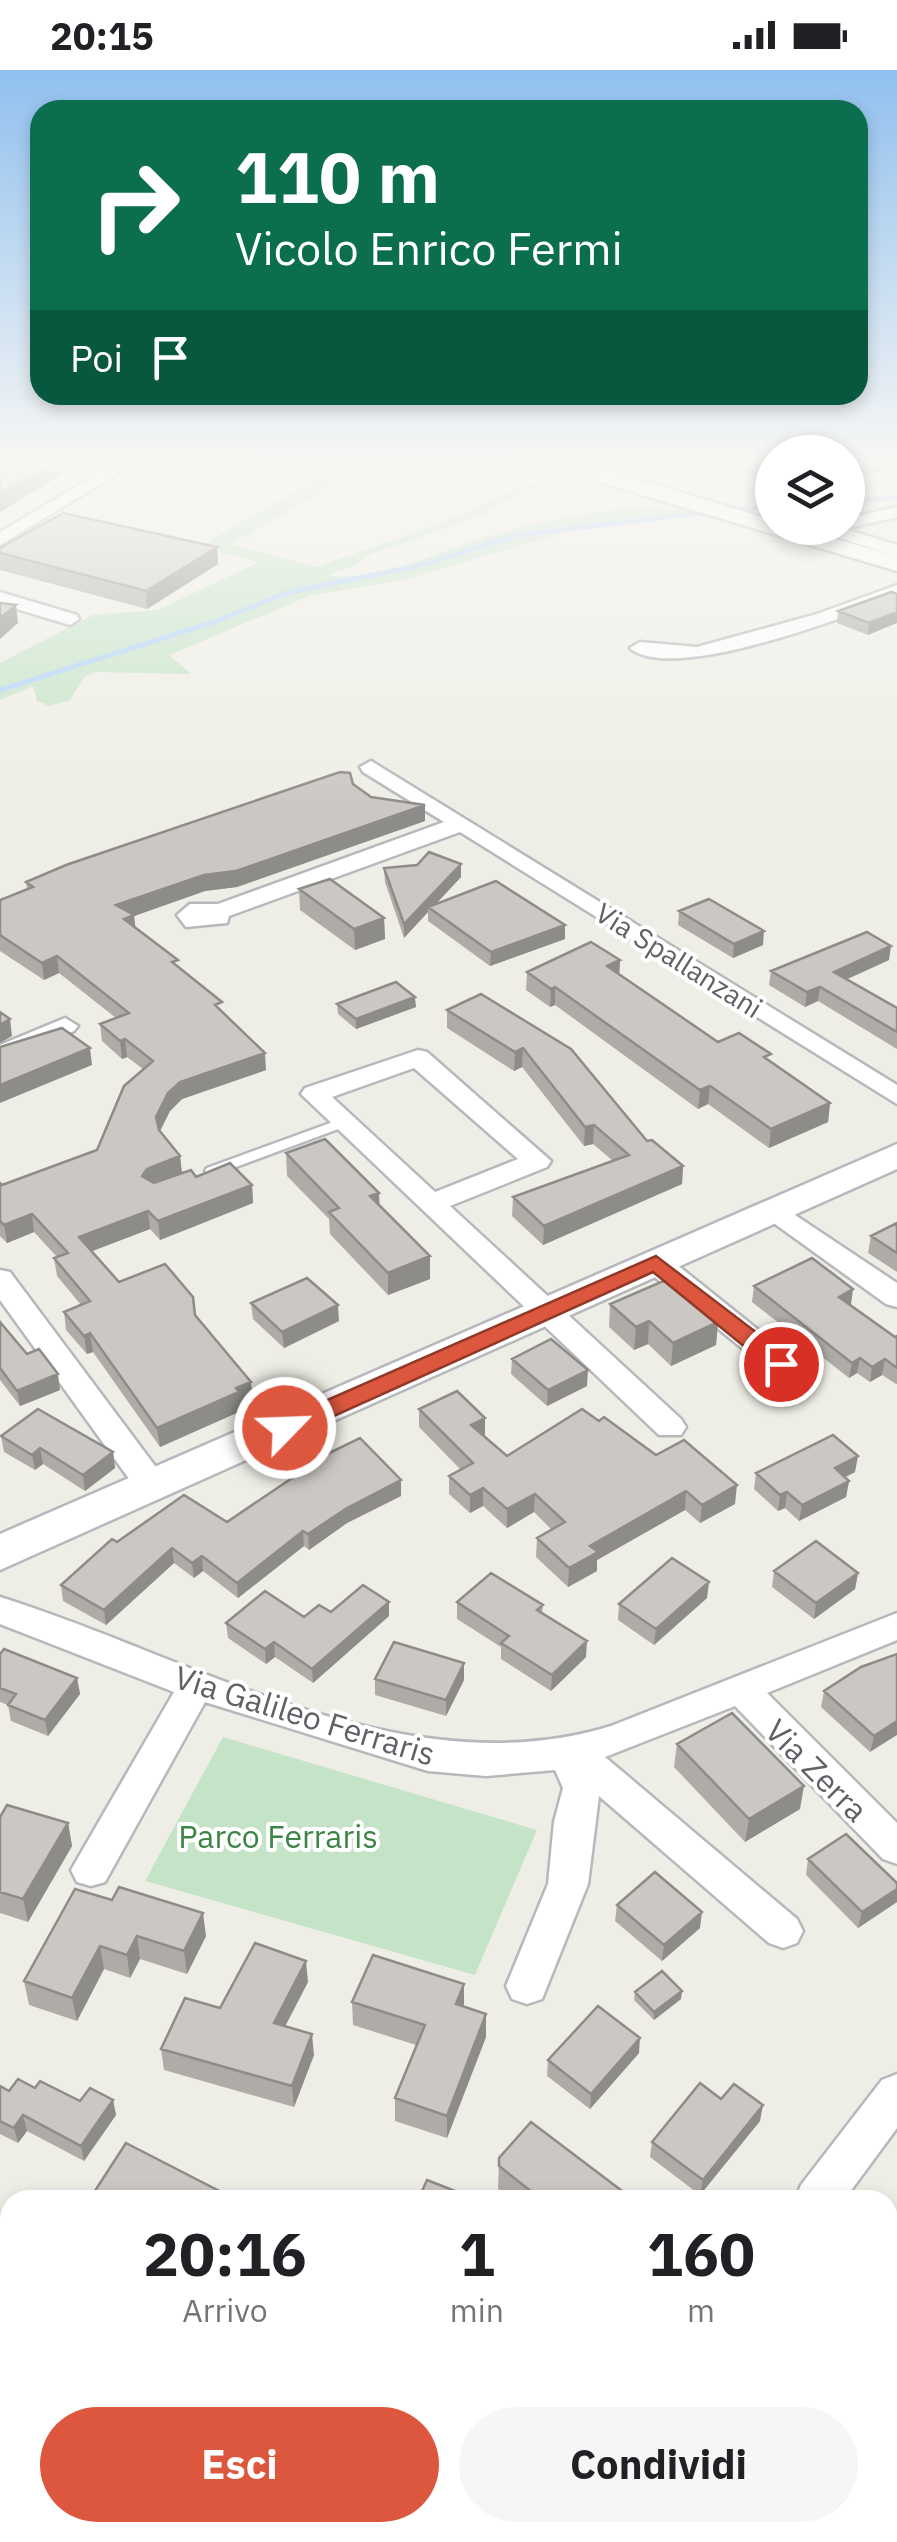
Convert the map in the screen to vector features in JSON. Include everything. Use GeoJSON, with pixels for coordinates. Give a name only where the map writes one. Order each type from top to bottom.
{"type":"FeatureCollection","features":[{"type":"Feature","properties":{"kind":"street"},"geometry":{"type":"LineString","coordinates":[[640,648],[698,653],[897,591]]}},
{"type":"Feature","properties":{"kind":"street"},"geometry":{"type":"LineString","coordinates":[[0,598],[70,620]]}},
{"type":"Feature","properties":{"kind":"street","name":"Via Spallanzani"},"geometry":{"type":"LineString","coordinates":[[370,766],[897,1096]]}},
{"type":"Feature","properties":{"kind":"street"},"geometry":{"type":"LineString","coordinates":[[218,912],[462,824]]}},
{"type":"Feature","properties":{"kind":"street"},"geometry":{"type":"LineString","coordinates":[[0,1055],[65,1026]]}},
{"type":"Feature","properties":{"kind":"street"},"geometry":{"type":"LineString","coordinates":[[430,1204],[537,1160],[418,1058],[314,1094],[430,1204],[548,1311],[670,1428]]}},
{"type":"Feature","properties":{"kind":"street"},"geometry":{"type":"LineString","coordinates":[[0,1553],[897,1156]]}},
{"type":"Feature","properties":{"kind":"street"},"geometry":{"type":"LineString","coordinates":[[774,1210],[897,1297]]}},
{"type":"Feature","properties":{"kind":"street"},"geometry":{"type":"LineString","coordinates":[[656,1263],[781,1364]]}},
{"type":"Feature","properties":{"kind":"street"},"geometry":{"type":"LineString","coordinates":[[0,1279],[152,1486]]}},
{"type":"Feature","properties":{"kind":"street","name":"Via Galileo Ferraris"},"geometry":{"type":"LineString","coordinates":[[0,1610],[196,1685],[428,1756],[486,1761],[573,1752],[897,1626]]}},
{"type":"Feature","properties":{"kind":"street"},"geometry":{"type":"LineString","coordinates":[[92,1870],[196,1685]]}},
{"type":"Feature","properties":{"kind":"street","name":"Via Zerra"},"geometry":{"type":"LineString","coordinates":[[742,1688],[764,1717],[897,1848]]}},
{"type":"Feature","properties":{"kind":"street"},"geometry":{"type":"LineString","coordinates":[[573,1752],[783,1930]]}},
{"type":"Feature","properties":{"kind":"street"},"geometry":{"type":"LineString","coordinates":[[527,1986],[568,1884],[574,1822],[582,1788],[573,1752]]}},
{"type":"Feature","properties":{"kind":"street"},"geometry":{"type":"LineString","coordinates":[[825,2190],[897,2094]]}},
{"type":"Feature","properties":{"kind":"lane"},"geometry":{"type":"LineString","coordinates":[[189,1180],[344,1122]]}},
{"type":"Feature","properties":{"kind":"green space"},"geometry":{"type":"Polygon","coordinates":[[[225,578],[409,578],[309,596],[169,655],[191,674],[96,672],[84,677],[70,700],[49,706],[37,701],[33,686],[0,700],[0,663],[93,615],[158,610],[225,578]]]}},
{"type":"Feature","properties":{"kind":"green space","name":"Parco Ferraris"},"geometry":{"type":"Polygon","coordinates":[[[223,1737],[537,1830],[475,1975],[145,1881],[223,1737]]]}},
{"type":"Feature","properties":{"kind":"building"},"geometry":{"type":"Polygon","coordinates":[[[97,578],[166,578],[146,591],[97,578]]]}},
{"type":"Feature","properties":{"kind":"building"},"geometry":{"type":"Polygon","coordinates":[[[891,592],[897,594],[897,612],[869,623],[838,611],[891,592]]]}},
{"type":"Feature","properties":{"kind":"building"},"geometry":{"type":"Polygon","coordinates":[[[0,603],[16,605],[0,618],[0,603]]]}},
{"type":"Feature","properties":{"kind":"building"},"geometry":{"type":"Polygon","coordinates":[[[340,772],[350,773],[353,784],[371,797],[425,805],[236,871],[204,875],[116,905],[134,915],[124,919],[178,960],[172,962],[222,1002],[215,1005],[265,1053],[180,1082],[168,1093],[156,1117],[159,1130],[180,1156],[147,1169],[142,1176],[154,1183],[191,1170],[196,1177],[230,1163],[252,1185],[158,1221],[148,1211],[79,1237],[119,1282],[165,1264],[193,1297],[195,1315],[251,1382],[236,1388],[239,1392],[157,1428],[90,1333],[84,1336],[64,1312],[90,1301],[54,1258],[68,1253],[32,1214],[4,1225],[0,1221],[0,1183],[97,1150],[124,1086],[153,1061],[100,1024],[129,1013],[57,956],[42,963],[0,935],[0,900],[33,887],[26,882],[66,865],[340,772]]]}},
{"type":"Feature","properties":{"kind":"building"},"geometry":{"type":"Polygon","coordinates":[[[429,852],[461,864],[404,924],[384,868],[417,865],[429,852]]]}},
{"type":"Feature","properties":{"kind":"building"},"geometry":{"type":"Polygon","coordinates":[[[330,879],[384,918],[354,929],[299,889],[330,879]]]}},
{"type":"Feature","properties":{"kind":"building"},"geometry":{"type":"Polygon","coordinates":[[[496,881],[565,925],[491,952],[428,907],[496,881]]]}},
{"type":"Feature","properties":{"kind":"building"},"geometry":{"type":"Polygon","coordinates":[[[709,899],[764,931],[734,944],[679,911],[709,899]]]}},
{"type":"Feature","properties":{"kind":"building"},"geometry":{"type":"Polygon","coordinates":[[[867,932],[891,946],[834,972],[897,1008],[897,1032],[820,987],[807,992],[771,971],[867,932]]]}},
{"type":"Feature","properties":{"kind":"building"},"geometry":{"type":"Polygon","coordinates":[[[591,942],[620,960],[607,966],[718,1042],[739,1033],[771,1054],[764,1057],[830,1103],[771,1129],[710,1086],[700,1090],[555,987],[551,989],[527,972],[591,942]]]}},
{"type":"Feature","properties":{"kind":"building"},"geometry":{"type":"Polygon","coordinates":[[[396,982],[415,997],[356,1019],[337,1004],[396,982]]]}},
{"type":"Feature","properties":{"kind":"building"},"geometry":{"type":"Polygon","coordinates":[[[481,994],[571,1049],[647,1141],[652,1140],[683,1166],[544,1226],[513,1197],[629,1155],[594,1125],[585,1127],[523,1048],[515,1052],[447,1010],[481,994]]]}},
{"type":"Feature","properties":{"kind":"building"},"geometry":{"type":"Polygon","coordinates":[[[0,1012],[10,1019],[0,1025],[0,1012]]]}},
{"type":"Feature","properties":{"kind":"building"},"geometry":{"type":"Polygon","coordinates":[[[62,1028],[90,1048],[0,1085],[0,1047],[62,1028]]]}},
{"type":"Feature","properties":{"kind":"building"},"geometry":{"type":"Polygon","coordinates":[[[325,1139],[379,1193],[370,1196],[430,1256],[388,1273],[329,1212],[339,1208],[286,1153],[325,1139]]]}},
{"type":"Feature","properties":{"kind":"building"},"geometry":{"type":"Polygon","coordinates":[[[897,1223],[897,1253],[871,1236],[897,1223]]]}},
{"type":"Feature","properties":{"kind":"building"},"geometry":{"type":"Polygon","coordinates":[[[812,1258],[853,1289],[839,1297],[897,1336],[897,1368],[885,1359],[872,1367],[860,1358],[852,1363],[754,1286],[812,1258]]]}},
{"type":"Feature","properties":{"kind":"building"},"geometry":{"type":"Polygon","coordinates":[[[307,1278],[338,1305],[282,1332],[251,1303],[307,1278]]]}},
{"type":"Feature","properties":{"kind":"building"},"geometry":{"type":"Polygon","coordinates":[[[668,1279],[718,1322],[673,1343],[649,1321],[636,1327],[610,1304],[668,1279]]]}},
{"type":"Feature","properties":{"kind":"building"},"geometry":{"type":"Polygon","coordinates":[[[0,1322],[27,1354],[39,1349],[58,1374],[17,1391],[0,1368],[0,1322]]]}},
{"type":"Feature","properties":{"kind":"building"},"geometry":{"type":"Polygon","coordinates":[[[551,1339],[588,1370],[548,1390],[512,1359],[551,1339]]]}},
{"type":"Feature","properties":{"kind":"building"},"geometry":{"type":"Polygon","coordinates":[[[457,1391],[485,1418],[471,1425],[507,1456],[582,1409],[599,1421],[604,1417],[656,1455],[684,1440],[737,1485],[702,1505],[686,1491],[590,1546],[598,1552],[569,1568],[537,1538],[565,1522],[535,1494],[507,1509],[483,1488],[470,1495],[449,1476],[473,1463],[419,1409],[457,1391]]]}},
{"type":"Feature","properties":{"kind":"building"},"geometry":{"type":"Polygon","coordinates":[[[38,1409],[113,1452],[83,1475],[40,1448],[32,1455],[1,1436],[38,1409]]]}},
{"type":"Feature","properties":{"kind":"building"},"geometry":{"type":"Polygon","coordinates":[[[833,1435],[858,1456],[835,1468],[849,1481],[802,1505],[787,1492],[780,1495],[756,1473],[833,1435]]]}},
{"type":"Feature","properties":{"kind":"building"},"geometry":{"type":"Polygon","coordinates":[[[360,1438],[401,1480],[308,1534],[303,1531],[237,1583],[202,1556],[192,1563],[172,1548],[104,1610],[61,1585],[112,1539],[117,1542],[184,1495],[227,1522],[329,1453],[360,1438]]]}},
{"type":"Feature","properties":{"kind":"building"},"geometry":{"type":"Polygon","coordinates":[[[816,1541],[858,1573],[816,1603],[774,1571],[816,1541]]]}},
{"type":"Feature","properties":{"kind":"building"},"geometry":{"type":"Polygon","coordinates":[[[672,1558],[709,1582],[656,1629],[619,1604],[672,1558]]]}},
{"type":"Feature","properties":{"kind":"building"},"geometry":{"type":"Polygon","coordinates":[[[491,1573],[543,1605],[537,1610],[587,1641],[552,1675],[501,1643],[509,1636],[457,1602],[491,1573]]]}},
{"type":"Feature","properties":{"kind":"building"},"geometry":{"type":"Polygon","coordinates":[[[363,1585],[389,1602],[312,1669],[274,1642],[265,1649],[226,1623],[265,1591],[304,1617],[319,1605],[331,1612],[363,1585]]]}},
{"type":"Feature","properties":{"kind":"building"},"geometry":{"type":"Polygon","coordinates":[[[394,1642],[464,1663],[446,1700],[375,1679],[394,1642]]]}},
{"type":"Feature","properties":{"kind":"building"},"geometry":{"type":"Polygon","coordinates":[[[4,1649],[77,1678],[45,1720],[8,1705],[16,1694],[0,1688],[0,1654],[4,1649]]]}},
{"type":"Feature","properties":{"kind":"building"},"geometry":{"type":"Polygon","coordinates":[[[897,1654],[897,1721],[874,1736],[824,1691],[861,1667],[897,1654]]]}},
{"type":"Feature","properties":{"kind":"building"},"geometry":{"type":"Polygon","coordinates":[[[732,1713],[804,1786],[749,1819],[677,1744],[732,1713]]]}},
{"type":"Feature","properties":{"kind":"building"},"geometry":{"type":"Polygon","coordinates":[[[7,1805],[68,1823],[23,1899],[0,1892],[0,1817],[7,1805]]]}},
{"type":"Feature","properties":{"kind":"building"},"geometry":{"type":"Polygon","coordinates":[[[846,1834],[897,1883],[897,1889],[862,1912],[808,1859],[846,1834]]]}},
{"type":"Feature","properties":{"kind":"building"},"geometry":{"type":"Polygon","coordinates":[[[655,1872],[702,1912],[664,1945],[617,1905],[655,1872]]]}},
{"type":"Feature","properties":{"kind":"building"},"geometry":{"type":"Polygon","coordinates":[[[119,1887],[203,1913],[184,1951],[137,1936],[127,1955],[100,1946],[72,1998],[24,1981],[75,1889],[112,1900],[119,1887]]]}},
{"type":"Feature","properties":{"kind":"building"},"geometry":{"type":"Polygon","coordinates":[[[255,1943],[306,1961],[274,2023],[312,2034],[292,2086],[161,2049],[185,1998],[220,2008],[255,1943]]]}},
{"type":"Feature","properties":{"kind":"building"},"geometry":{"type":"Polygon","coordinates":[[[373,1955],[464,1984],[456,2004],[486,2014],[447,2116],[395,2098],[425,2025],[352,2002],[373,1955]]]}},
{"type":"Feature","properties":{"kind":"building"},"geometry":{"type":"Polygon","coordinates":[[[662,1971],[682,1991],[654,2012],[635,1992],[662,1971]]]}},
{"type":"Feature","properties":{"kind":"building"},"geometry":{"type":"Polygon","coordinates":[[[598,2006],[640,2038],[591,2094],[548,2060],[598,2006]]]}},
{"type":"Feature","properties":{"kind":"building"},"geometry":{"type":"Polygon","coordinates":[[[18,2079],[35,2088],[40,2081],[80,2101],[90,2088],[113,2100],[81,2146],[23,2115],[14,2128],[0,2121],[0,2086],[9,2091],[18,2079]]]}},
{"type":"Feature","properties":{"kind":"building"},"geometry":{"type":"Polygon","coordinates":[[[700,2083],[721,2099],[734,2084],[763,2105],[703,2180],[652,2142],[700,2083]]]}},
{"type":"Feature","properties":{"kind":"building"},"geometry":{"type":"Polygon","coordinates":[[[531,2122],[621,2190],[529,2190],[499,2166],[499,2158],[531,2122]]]}},
{"type":"Feature","properties":{"kind":"building"},"geometry":{"type":"Polygon","coordinates":[[[126,2143],[217,2190],[95,2190],[126,2143]]]}},
{"type":"Feature","properties":{"kind":"building"},"geometry":{"type":"Polygon","coordinates":[[[427,2180],[452,2190],[422,2190],[427,2180]]]}},
{"type":"Feature","properties":{"kind":"waterway"},"geometry":{"type":"LineString","coordinates":[[0,690],[217,621],[286,593],[357,578]]}},
{"type":"Feature","properties":{"kind":"route"},"geometry":{"type":"LineString","coordinates":[[285,1428],[656,1263],[781,1364]]}}]}
